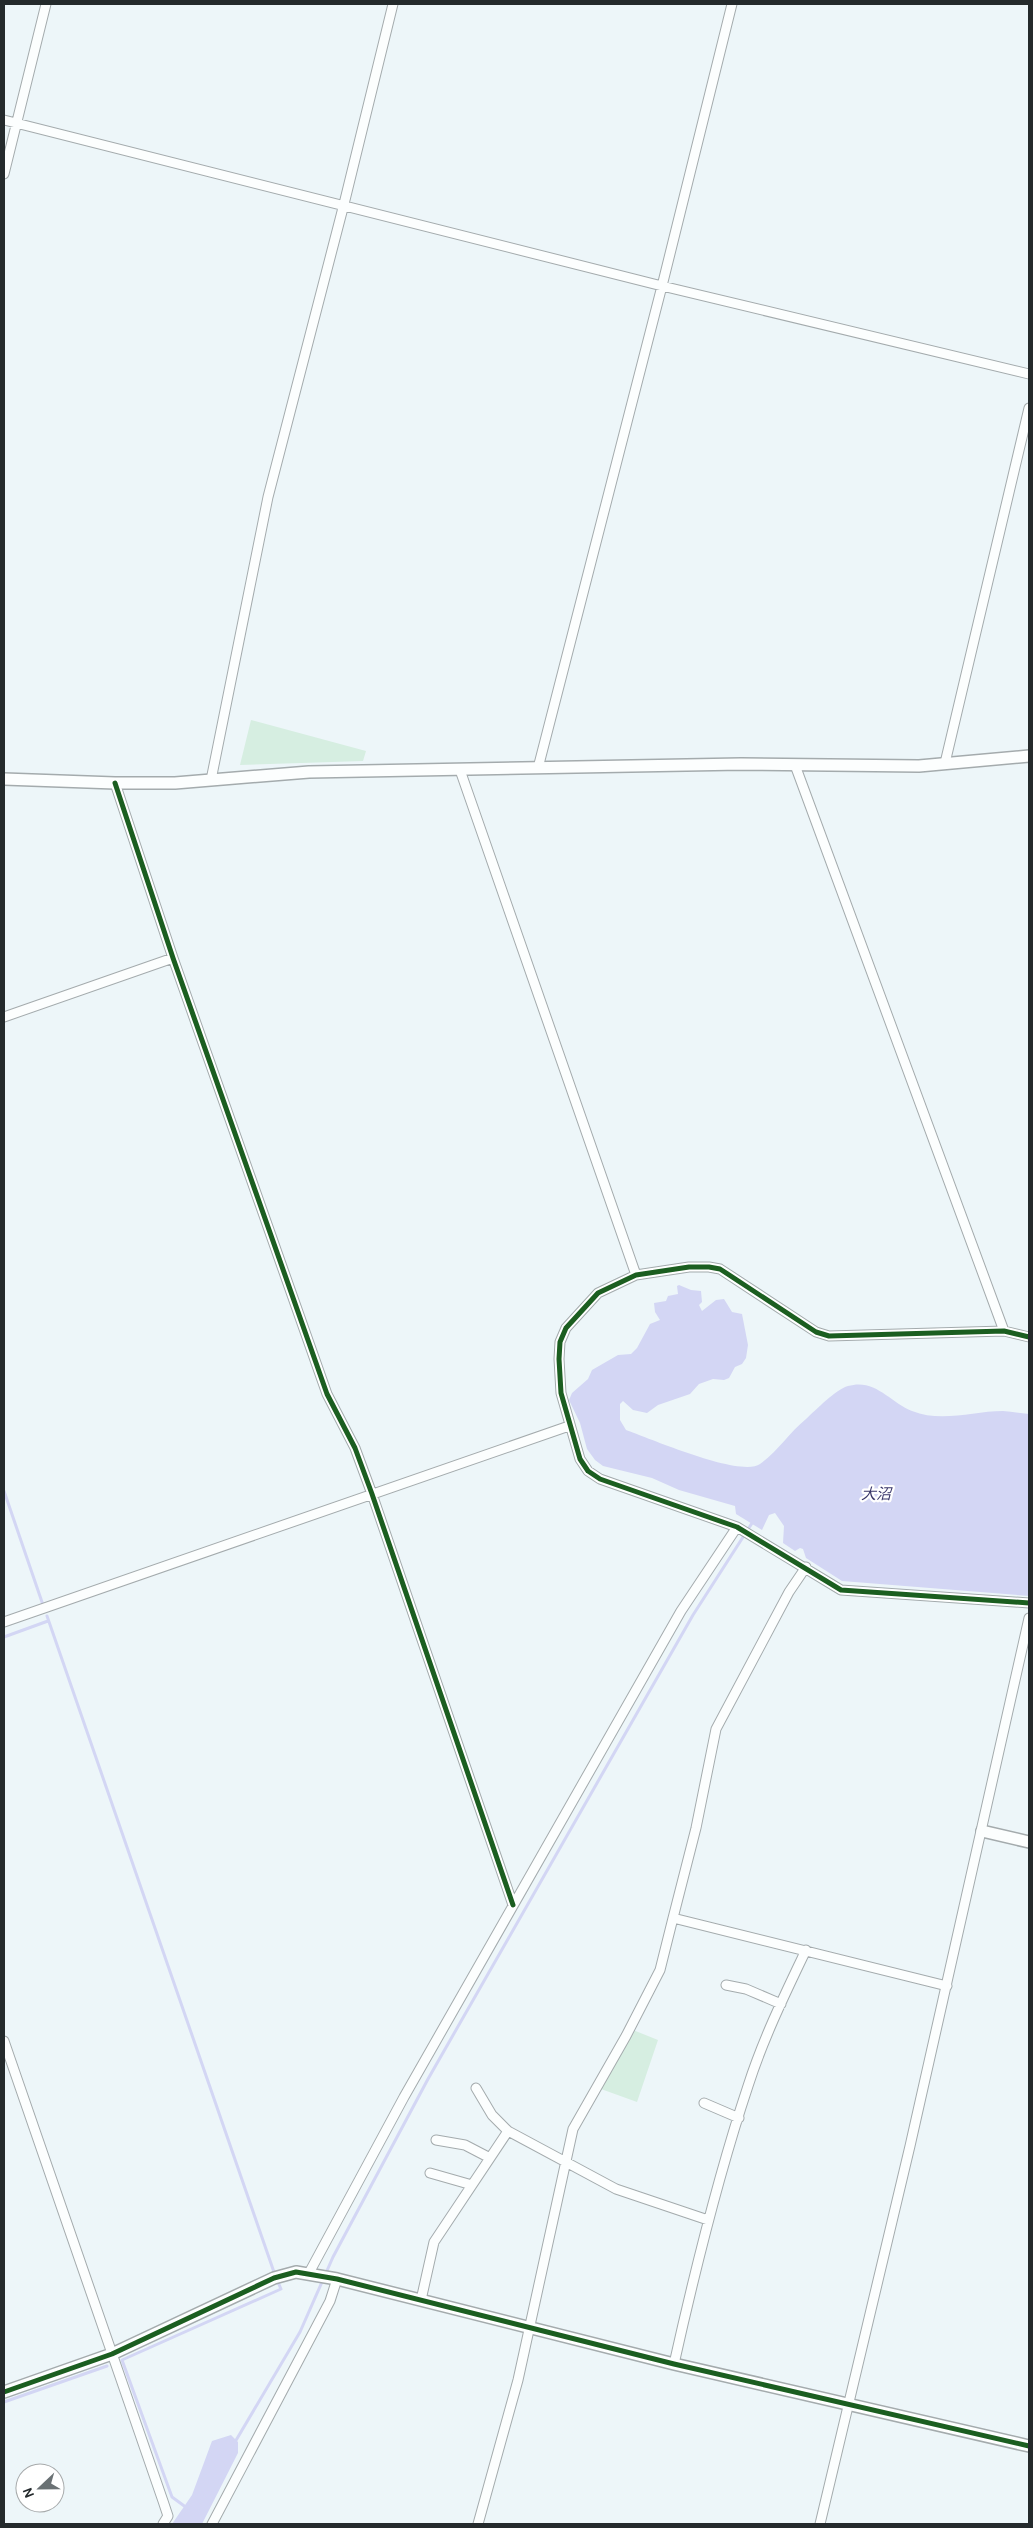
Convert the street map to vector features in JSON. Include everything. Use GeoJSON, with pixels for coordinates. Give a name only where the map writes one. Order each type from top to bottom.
{"type":"FeatureCollection","features":[{"type":"Feature","properties":{"kind":"street"},"geometry":{"type":"LineString","coordinates":[[4,174],[15,122],[46,4]]}},
{"type":"Feature","properties":{"kind":"street"},"geometry":{"type":"LineString","coordinates":[[211,780],[268,497],[344,204],[393,4]]}},
{"type":"Feature","properties":{"kind":"street"},"geometry":{"type":"LineString","coordinates":[[538,768],[662,286],[732,4]]}},
{"type":"Feature","properties":{"kind":"street"},"geometry":{"type":"LineString","coordinates":[[4,120],[344,204],[662,286],[1029,374]]}},
{"type":"Feature","properties":{"kind":"street"},"geometry":{"type":"LineString","coordinates":[[945,764],[1029,408]]}},
{"type":"Feature","properties":{"kind":"street"},"geometry":{"type":"LineString","coordinates":[[4,779],[115,783],[211,780],[309,772],[795,765],[919,766],[1029,756]]}},
{"type":"Feature","properties":{"kind":"street"},"geometry":{"type":"LineString","coordinates":[[795,765],[1004,1331]]}},
{"type":"Feature","properties":{"kind":"street"},"geometry":{"type":"LineString","coordinates":[[460,770],[636,1275]]}},
{"type":"Feature","properties":{"kind":"street"},"geometry":{"type":"LineString","coordinates":[[115,783],[173,958],[327,1394],[355,1448],[372,1494],[513,1905]]}},
{"type":"Feature","properties":{"kind":"street"},"geometry":{"type":"LineString","coordinates":[[4,1017],[173,958]]}},
{"type":"Feature","properties":{"kind":"street"},"geometry":{"type":"LineString","coordinates":[[1029,1337],[1004,1331],[829,1336],[816,1332],[720,1269],[689,1267],[636,1275],[598,1293],[566,1328],[560,1342],[561,1393],[569,1426],[580,1459],[588,1471],[600,1479],[743,1530],[841,1590],[1029,1603]]}},
{"type":"Feature","properties":{"kind":"street"},"geometry":{"type":"LineString","coordinates":[[4,1622],[569,1426]]}},
{"type":"Feature","properties":{"kind":"street"},"geometry":{"type":"LineString","coordinates":[[311,2274],[404,2097],[681,1611],[743,1530]]}},
{"type":"Feature","properties":{"kind":"street"},"geometry":{"type":"LineString","coordinates":[[478,2524],[518,2380],[573,2129],[626,2036],[660,1970],[696,1828],[716,1728],[788,1592],[806,1567]]}},
{"type":"Feature","properties":{"kind":"street"},"geometry":{"type":"LineString","coordinates":[[820,2524],[947,1986],[1029,1618]]}},
{"type":"Feature","properties":{"kind":"street"},"geometry":{"type":"LineString","coordinates":[[982,1831],[1029,1842]]}},
{"type":"Feature","properties":{"kind":"street"},"geometry":{"type":"LineString","coordinates":[[673,1918],[947,1986]]}},
{"type":"Feature","properties":{"kind":"street"},"geometry":{"type":"LineString","coordinates":[[674,2364],[708,2220],[748,2086],[781,2004],[806,1950]]}},
{"type":"Feature","properties":{"kind":"street"},"geometry":{"type":"LineString","coordinates":[[726,1985],[746,1989],[781,2004]]}},
{"type":"Feature","properties":{"kind":"street"},"geometry":{"type":"LineString","coordinates":[[4,2042],[168,2516],[163,2524]]}},
{"type":"Feature","properties":{"kind":"street"},"geometry":{"type":"LineString","coordinates":[[476,2088],[492,2115],[508,2131],[616,2189],[708,2220]]}},
{"type":"Feature","properties":{"kind":"street"},"geometry":{"type":"LineString","coordinates":[[704,2103],[739,2118]]}},
{"type":"Feature","properties":{"kind":"street"},"geometry":{"type":"LineString","coordinates":[[420,2300],[434,2242],[508,2131]]}},
{"type":"Feature","properties":{"kind":"street"},"geometry":{"type":"LineString","coordinates":[[436,2140],[465,2145],[490,2158]]}},
{"type":"Feature","properties":{"kind":"street"},"geometry":{"type":"LineString","coordinates":[[430,2173],[472,2185]]}},
{"type":"Feature","properties":{"kind":"street"},"geometry":{"type":"LineString","coordinates":[[4,2392],[112,2354],[277,2277],[296,2272],[333,2278],[674,2364],[1029,2446]]}},
{"type":"Feature","properties":{"kind":"street"},"geometry":{"type":"LineString","coordinates":[[212,2524],[330,2301],[333,2278]]}},
{"type":"Feature","properties":{"kind":"green space"},"geometry":{"type":"Polygon","coordinates":[[[251,720],[366,751],[363,761],[240,765],[251,720]]]}},
{"type":"Feature","properties":{"kind":"green space"},"geometry":{"type":"Polygon","coordinates":[[[633,2030],[658,2040],[637,2102],[601,2089],[633,2030]]]}},
{"type":"Feature","properties":{"kind":"water","name":"大沼"},"geometry":{"type":"Polygon","coordinates":[[[679,1285],[691,1290],[701,1291],[702,1302],[699,1305],[702,1311],[716,1300],[724,1299],[732,1312],[742,1314],[748,1345],[746,1358],[742,1364],[735,1367],[729,1378],[724,1380],[713,1379],[699,1384],[690,1394],[658,1405],[647,1413],[633,1410],[623,1401],[620,1404],[620,1420],[626,1430],[715,1462],[750,1467],[760,1464],[766,1459],[826,1400],[843,1388],[858,1384],[874,1388],[904,1407],[923,1414],[946,1416],[1003,1411],[1029,1414],[1029,1596],[842,1581],[806,1558],[803,1549],[800,1548],[795,1551],[783,1543],[784,1526],[775,1513],[769,1515],[762,1530],[736,1514],[735,1506],[679,1490],[652,1478],[603,1466],[595,1460],[587,1449],[580,1423],[569,1400],[572,1393],[588,1379],[592,1370],[618,1355],[631,1354],[637,1348],[650,1324],[660,1320],[655,1312],[654,1303],[666,1301],[668,1296],[678,1294],[677,1286],[679,1285]]]}},
{"type":"Feature","properties":{"kind":"water"},"geometry":{"type":"Polygon","coordinates":[[[231,2435],[238,2442],[238,2453],[202,2524],[172,2524],[192,2495],[212,2441],[231,2435]]]}},
{"type":"Feature","properties":{"kind":"waterway"},"geometry":{"type":"LineString","coordinates":[[4,1491],[43,1605]]}},
{"type":"Feature","properties":{"kind":"waterway"},"geometry":{"type":"LineString","coordinates":[[235,2442],[300,2332],[333,2257],[428,2079],[693,1615],[754,1520]]}},
{"type":"Feature","properties":{"kind":"waterway"},"geometry":{"type":"LineString","coordinates":[[47,1616],[275,2275]]}},
{"type":"Feature","properties":{"kind":"waterway"},"geometry":{"type":"LineString","coordinates":[[4,1637],[48,1621]]}},
{"type":"Feature","properties":{"kind":"waterway"},"geometry":{"type":"LineString","coordinates":[[187,2508],[172,2497],[122,2360],[281,2289],[277,2280]]}},
{"type":"Feature","properties":{"kind":"waterway"},"geometry":{"type":"LineString","coordinates":[[4,2402],[107,2366]]}},
{"type":"Feature","properties":{"kind":"cycle path"},"geometry":{"type":"LineString","coordinates":[[115,783],[173,958],[327,1394],[355,1448],[372,1494],[513,1905]]}},
{"type":"Feature","properties":{"kind":"cycle path"},"geometry":{"type":"LineString","coordinates":[[1029,1337],[1004,1331],[829,1336],[816,1332],[720,1269],[689,1267],[636,1275],[598,1293],[566,1328],[560,1342],[559,1359],[561,1393],[580,1459],[588,1471],[600,1479],[737,1527],[841,1590],[1029,1603]]}},
{"type":"Feature","properties":{"kind":"cycle path"},"geometry":{"type":"LineString","coordinates":[[4,2392],[112,2354],[274,2278],[296,2272],[337,2279],[674,2364],[1029,2446]]}}]}
